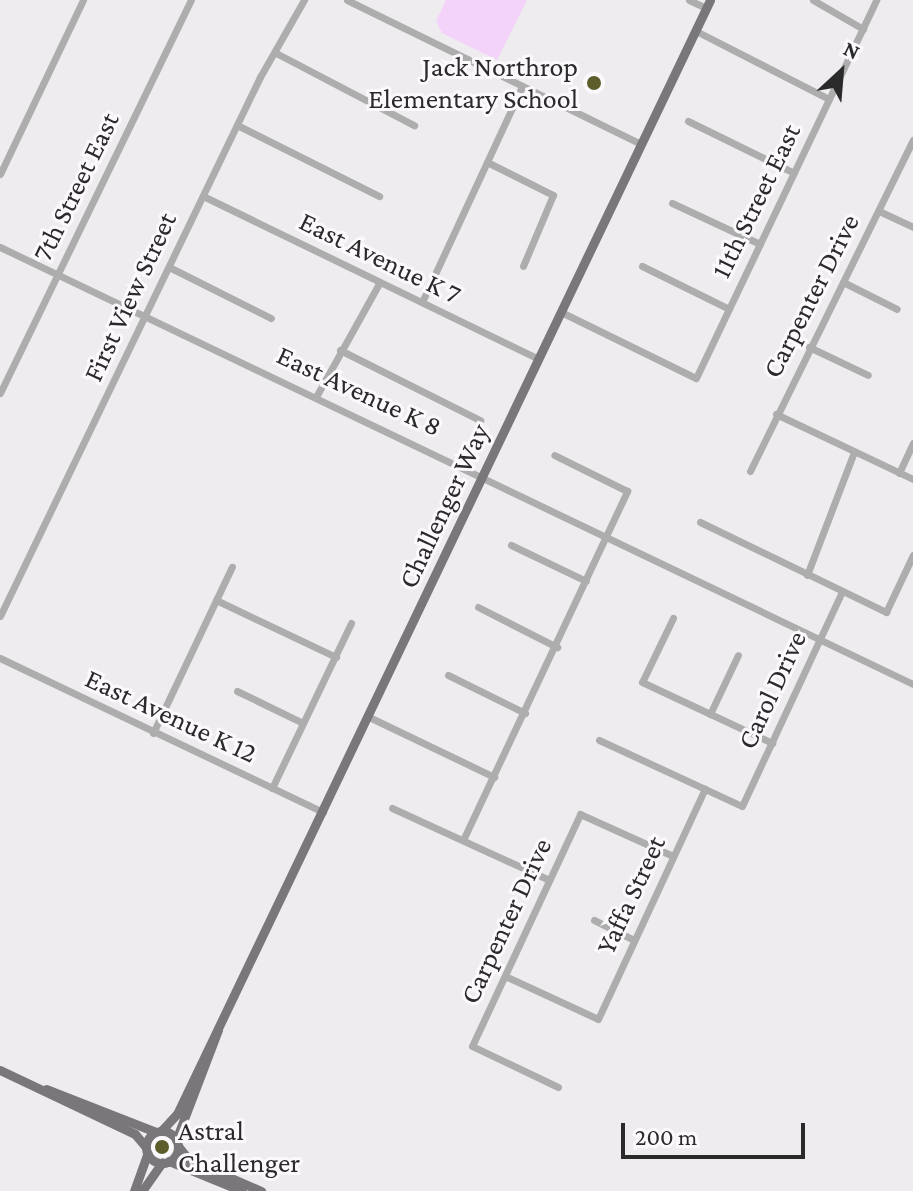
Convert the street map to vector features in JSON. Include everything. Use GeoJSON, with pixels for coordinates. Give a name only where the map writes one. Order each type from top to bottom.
{"type":"FeatureCollection","features":[{"type":"Feature","properties":{"kind":"main road","name":"Challenger Way"},"geometry":{"type":"LineString","coordinates":[[147,1150],[158,1132],[174,1120],[708,4]]}},
{"type":"Feature","properties":{"kind":"main road","name":"Challenger Way"},"geometry":{"type":"LineString","coordinates":[[165,1162],[177,1143],[218,1030]]}},
{"type":"Feature","properties":{"kind":"main road"},"geometry":{"type":"LineString","coordinates":[[0,1070],[135,1134],[147,1150],[165,1162],[242,1191]]}},
{"type":"Feature","properties":{"kind":"main road"},"geometry":{"type":"LineString","coordinates":[[31,1084],[158,1132],[177,1143],[188,1159],[261,1191]]}},
{"type":"Feature","properties":{"kind":"main road"},"geometry":{"type":"LineString","coordinates":[[134,1191],[147,1150]]}},
{"type":"Feature","properties":{"kind":"main road"},"geometry":{"type":"LineString","coordinates":[[142,1191],[165,1162]]}},
{"type":"Feature","properties":{"kind":"street"},"geometry":{"type":"LineString","coordinates":[[0,174],[83,0]]}},
{"type":"Feature","properties":{"kind":"street","name":"7th Street East"},"geometry":{"type":"LineString","coordinates":[[0,393],[191,0]]}},
{"type":"Feature","properties":{"kind":"street","name":"First View Street"},"geometry":{"type":"LineString","coordinates":[[0,616],[147,317],[237,125],[304,0]]}},
{"type":"Feature","properties":{"kind":"street"},"geometry":{"type":"LineString","coordinates":[[347,0],[641,144]]}},
{"type":"Feature","properties":{"kind":"street"},"geometry":{"type":"LineString","coordinates":[[689,0],[708,4]]}},
{"type":"Feature","properties":{"kind":"street"},"geometry":{"type":"LineString","coordinates":[[813,0],[863,29]]}},
{"type":"Feature","properties":{"kind":"street","name":"11th Street East"},"geometry":{"type":"LineString","coordinates":[[561,312],[696,378],[876,0]]}},
{"type":"Feature","properties":{"kind":"street"},"geometry":{"type":"LineString","coordinates":[[696,31],[829,99]]}},
{"type":"Feature","properties":{"kind":"street"},"geometry":{"type":"LineString","coordinates":[[276,53],[414,125]]}},
{"type":"Feature","properties":{"kind":"street"},"geometry":{"type":"LineString","coordinates":[[422,302],[522,87]]}},
{"type":"Feature","properties":{"kind":"street"},"geometry":{"type":"LineString","coordinates":[[688,121],[794,173]]}},
{"type":"Feature","properties":{"kind":"street"},"geometry":{"type":"LineString","coordinates":[[237,125],[379,196]]}},
{"type":"Feature","properties":{"kind":"street","name":"Carpenter Drive"},"geometry":{"type":"LineString","coordinates":[[750,471],[913,140]]}},
{"type":"Feature","properties":{"kind":"street"},"geometry":{"type":"LineString","coordinates":[[487,162],[553,195],[523,266]]}},
{"type":"Feature","properties":{"kind":"street","name":"East Avenue K 7"},"geometry":{"type":"LineString","coordinates":[[203,196],[538,359]]}},
{"type":"Feature","properties":{"kind":"street"},"geometry":{"type":"LineString","coordinates":[[672,203],[760,244]]}},
{"type":"Feature","properties":{"kind":"street"},"geometry":{"type":"LineString","coordinates":[[879,211],[913,227]]}},
{"type":"Feature","properties":{"kind":"street","name":"East Avenue K 8"},"geometry":{"type":"LineString","coordinates":[[0,247],[317,395],[913,684]]}},
{"type":"Feature","properties":{"kind":"street"},"geometry":{"type":"LineString","coordinates":[[642,266],[729,309]]}},
{"type":"Feature","properties":{"kind":"street"},"geometry":{"type":"LineString","coordinates":[[169,267],[271,318]]}},
{"type":"Feature","properties":{"kind":"street"},"geometry":{"type":"LineString","coordinates":[[317,395],[380,282]]}},
{"type":"Feature","properties":{"kind":"street"},"geometry":{"type":"LineString","coordinates":[[843,282],[897,309]]}},
{"type":"Feature","properties":{"kind":"street"},"geometry":{"type":"LineString","coordinates":[[809,347],[868,375]]}},
{"type":"Feature","properties":{"kind":"street"},"geometry":{"type":"LineString","coordinates":[[340,350],[480,420]]}},
{"type":"Feature","properties":{"kind":"street"},"geometry":{"type":"LineString","coordinates":[[776,414],[913,479]]}},
{"type":"Feature","properties":{"kind":"street"},"geometry":{"type":"LineString","coordinates":[[899,473],[913,443]]}},
{"type":"Feature","properties":{"kind":"street"},"geometry":{"type":"LineString","coordinates":[[807,575],[854,452]]}},
{"type":"Feature","properties":{"kind":"street"},"geometry":{"type":"LineString","coordinates":[[463,840],[557,647],[627,491],[554,455]]}},
{"type":"Feature","properties":{"kind":"street"},"geometry":{"type":"LineString","coordinates":[[700,522],[886,612],[913,555]]}},
{"type":"Feature","properties":{"kind":"street"},"geometry":{"type":"LineString","coordinates":[[511,545],[586,581]]}},
{"type":"Feature","properties":{"kind":"street"},"geometry":{"type":"LineString","coordinates":[[153,733],[232,567]]}},
{"type":"Feature","properties":{"kind":"street","name":"Carol Drive"},"geometry":{"type":"LineString","coordinates":[[705,789],[742,806],[842,592]]}},
{"type":"Feature","properties":{"kind":"street"},"geometry":{"type":"LineString","coordinates":[[216,600],[336,657]]}},
{"type":"Feature","properties":{"kind":"street"},"geometry":{"type":"LineString","coordinates":[[478,607],[557,647]]}},
{"type":"Feature","properties":{"kind":"street"},"geometry":{"type":"LineString","coordinates":[[673,618],[642,682],[772,743]]}},
{"type":"Feature","properties":{"kind":"street"},"geometry":{"type":"LineString","coordinates":[[272,788],[351,623]]}},
{"type":"Feature","properties":{"kind":"street"},"geometry":{"type":"LineString","coordinates":[[710,714],[738,655]]}},
{"type":"Feature","properties":{"kind":"street","name":"East Avenue K 12"},"geometry":{"type":"LineString","coordinates":[[0,658],[323,813]]}},
{"type":"Feature","properties":{"kind":"street"},"geometry":{"type":"LineString","coordinates":[[448,675],[525,713]]}},
{"type":"Feature","properties":{"kind":"street"},"geometry":{"type":"LineString","coordinates":[[237,691],[303,723]]}},
{"type":"Feature","properties":{"kind":"street"},"geometry":{"type":"LineString","coordinates":[[369,717],[494,777]]}},
{"type":"Feature","properties":{"kind":"street"},"geometry":{"type":"LineString","coordinates":[[599,740],[705,789]]}},
{"type":"Feature","properties":{"kind":"street","name":"Yaffa Street"},"geometry":{"type":"LineString","coordinates":[[505,976],[598,1019],[705,789]]}},
{"type":"Feature","properties":{"kind":"street"},"geometry":{"type":"LineString","coordinates":[[392,808],[549,880]]}},
{"type":"Feature","properties":{"kind":"street","name":"Carpenter Drive"},"geometry":{"type":"LineString","coordinates":[[558,1087],[472,1046],[580,814],[673,856]]}},
{"type":"Feature","properties":{"kind":"street"},"geometry":{"type":"LineString","coordinates":[[594,920],[634,940]]}},
{"type":"Feature","properties":{"kind":"shaded area"},"geometry":{"type":"Polygon","coordinates":[[[446,0],[527,0],[497,60],[442,33],[436,21],[446,0]]]}},
{"type":"Feature","properties":{"kind":"place","name":"Jack Northrop Elementary School"},"geometry":{"type":"Point","coordinates":[594,83]}},
{"type":"Feature","properties":{"kind":"place","name":"Astral Challenger"},"geometry":{"type":"Point","coordinates":[162,1147]}}]}
